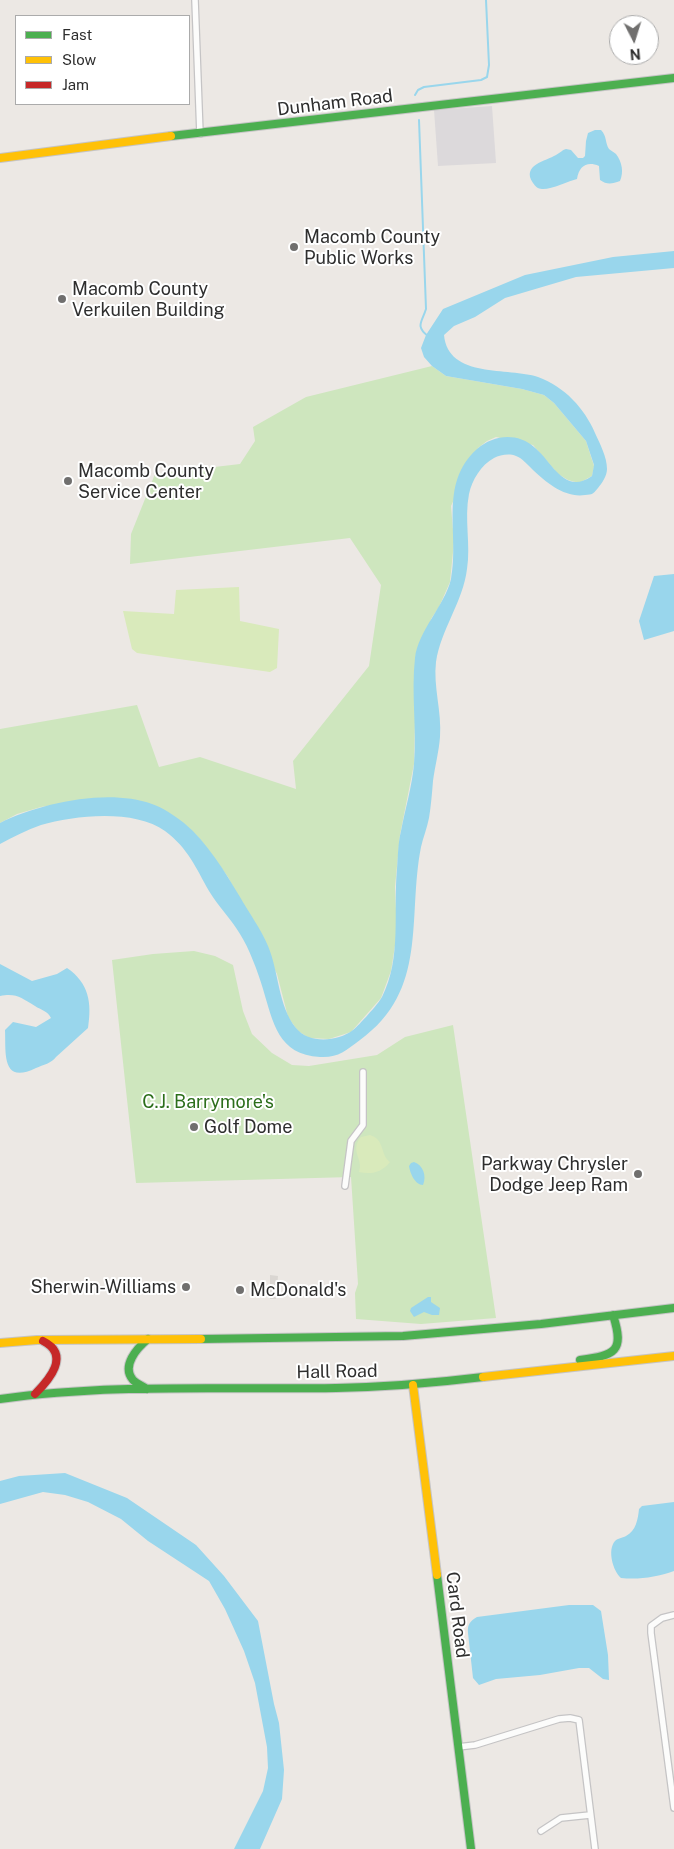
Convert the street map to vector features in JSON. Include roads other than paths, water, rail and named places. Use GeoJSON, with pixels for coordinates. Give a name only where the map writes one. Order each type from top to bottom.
{"type":"FeatureCollection","features":[{"type":"Feature","properties":{"kind":"main road","name":"Dunham Road"},"geometry":{"type":"LineString","coordinates":[[0,158],[674,78]]}},
{"type":"Feature","properties":{"kind":"main road","name":"Hall Road"},"geometry":{"type":"LineString","coordinates":[[0,1343],[37,1340],[403,1336],[477,1330],[674,1308]]}},
{"type":"Feature","properties":{"kind":"main road"},"geometry":{"type":"LineString","coordinates":[[519,1374],[536,1366],[601,1357],[613,1352],[617,1347],[619,1338],[613,1315]]}},
{"type":"Feature","properties":{"kind":"main road"},"geometry":{"type":"LineString","coordinates":[[147,1389],[130,1375],[130,1367],[135,1351],[149,1339]]}},
{"type":"Feature","properties":{"kind":"main road"},"geometry":{"type":"LineString","coordinates":[[35,1394],[52,1376],[56,1367],[55,1349],[45,1341],[37,1340]]}},
{"type":"Feature","properties":{"kind":"main road","name":"Hall Road"},"geometry":{"type":"LineString","coordinates":[[0,1399],[35,1394],[147,1389],[338,1388],[413,1385],[674,1356]]}},
{"type":"Feature","properties":{"kind":"main road","name":"Card Road"},"geometry":{"type":"LineString","coordinates":[[413,1385],[471,1849]]}},
{"type":"Feature","properties":{"kind":"street"},"geometry":{"type":"LineString","coordinates":[[195,0],[200,134]]}},
{"type":"Feature","properties":{"kind":"street"},"geometry":{"type":"LineString","coordinates":[[345,1186],[351,1141],[363,1125],[363,1072]]}},
{"type":"Feature","properties":{"kind":"street"},"geometry":{"type":"LineString","coordinates":[[674,1615],[662,1618],[651,1626],[651,1633],[674,1808]]}},
{"type":"Feature","properties":{"kind":"street"},"geometry":{"type":"LineString","coordinates":[[458,1747],[475,1745],[559,1719],[570,1718],[578,1720],[595,1849]]}},
{"type":"Feature","properties":{"kind":"street"},"geometry":{"type":"LineString","coordinates":[[540,1831],[560,1818],[590,1815]]}},
{"type":"Feature","properties":{"kind":"water"},"geometry":{"type":"Polygon","coordinates":[[[595,130],[603,132],[609,149],[620,160],[622,171],[620,181],[610,184],[603,182],[600,180],[599,166],[587,164],[580,171],[577,179],[545,189],[539,188],[533,183],[530,177],[532,168],[563,150],[571,150],[578,158],[583,158],[585,156],[588,133],[595,130]]]}},
{"type":"Feature","properties":{"kind":"water"},"geometry":{"type":"Polygon","coordinates":[[[674,251],[674,268],[576,277],[505,298],[475,317],[454,326],[444,335],[448,349],[456,359],[468,365],[482,369],[526,374],[538,377],[557,386],[572,399],[585,415],[605,455],[607,472],[603,482],[592,494],[570,494],[550,484],[518,457],[505,455],[489,461],[472,483],[467,513],[468,560],[465,581],[442,638],[436,662],[435,671],[440,718],[439,748],[429,818],[421,847],[417,874],[414,926],[406,976],[397,999],[382,1020],[360,1040],[341,1053],[326,1057],[306,1055],[286,1043],[274,1024],[247,946],[233,923],[213,897],[186,851],[165,831],[138,819],[104,816],[87,817],[55,821],[41,825],[0,844],[0,823],[34,809],[54,804],[75,800],[115,797],[134,799],[160,807],[184,823],[200,839],[228,878],[265,940],[272,956],[282,999],[296,1028],[308,1037],[323,1040],[339,1037],[355,1029],[382,997],[392,966],[396,934],[396,885],[399,845],[414,764],[415,658],[421,638],[443,599],[451,579],[454,494],[458,478],[465,463],[477,449],[490,441],[505,437],[513,437],[527,442],[541,453],[559,474],[574,482],[582,481],[592,476],[594,465],[586,441],[554,403],[544,395],[522,389],[446,376],[432,366],[424,357],[421,348],[426,335],[443,309],[525,275],[613,257],[674,251]]]}},
{"type":"Feature","properties":{"kind":"water"},"geometry":{"type":"Polygon","coordinates":[[[674,574],[674,631],[644,640],[639,621],[654,576],[674,574]]]}},
{"type":"Feature","properties":{"kind":"water"},"geometry":{"type":"Polygon","coordinates":[[[0,964],[32,981],[57,974],[67,968],[80,980],[89,1002],[88,1028],[52,1061],[25,1072],[11,1070],[8,1064],[5,1030],[13,1022],[36,1027],[51,1018],[46,1012],[19,997],[11,995],[0,996],[0,964]]]}},
{"type":"Feature","properties":{"kind":"water"},"geometry":{"type":"Polygon","coordinates":[[[414,1162],[423,1171],[425,1178],[423,1185],[415,1181],[410,1172],[409,1166],[414,1162]]]}},
{"type":"Feature","properties":{"kind":"water"},"geometry":{"type":"Polygon","coordinates":[[[431,1297],[431,1302],[440,1308],[439,1315],[424,1312],[414,1317],[410,1311],[411,1308],[431,1297]]]}},
{"type":"Feature","properties":{"kind":"water"},"geometry":{"type":"Polygon","coordinates":[[[65,1473],[127,1498],[196,1545],[224,1576],[258,1621],[279,1723],[284,1770],[282,1799],[260,1849],[234,1849],[263,1791],[268,1768],[267,1747],[255,1683],[244,1651],[225,1609],[209,1581],[148,1541],[121,1519],[88,1502],[65,1495],[43,1492],[0,1504],[0,1481],[19,1476],[65,1473]]]}},
{"type":"Feature","properties":{"kind":"water"},"geometry":{"type":"Polygon","coordinates":[[[674,1502],[674,1571],[634,1579],[621,1578],[616,1571],[611,1555],[615,1541],[632,1531],[637,1521],[639,1509],[642,1506],[674,1502]]]}},
{"type":"Feature","properties":{"kind":"water"},"geometry":{"type":"Polygon","coordinates":[[[569,1605],[593,1605],[601,1611],[608,1655],[609,1680],[603,1679],[589,1668],[496,1679],[479,1685],[473,1678],[468,1630],[472,1620],[477,1617],[569,1605]]]}},
{"type":"Feature","properties":{"kind":"waterway"},"geometry":{"type":"LineString","coordinates":[[415,95],[418,90],[424,87],[481,80],[487,77],[489,65],[486,0]]}},
{"type":"Feature","properties":{"kind":"waterway"},"geometry":{"type":"LineString","coordinates":[[419,120],[426,309],[421,326],[424,333],[428,336]]}},
{"type":"Feature","properties":{"kind":"place","name":"Macomb County Public Works"},"geometry":{"type":"Point","coordinates":[294,247]}},
{"type":"Feature","properties":{"kind":"place","name":"Macomb County Verkuilen Building"},"geometry":{"type":"Point","coordinates":[62,299]}},
{"type":"Feature","properties":{"kind":"place","name":"Macomb County Service Center"},"geometry":{"type":"Point","coordinates":[68,481]}},
{"type":"Feature","properties":{"kind":"place","name":"Golf Dome"},"geometry":{"type":"Point","coordinates":[194,1127]}},
{"type":"Feature","properties":{"kind":"place","name":"Parkway Chrysler Dodge Jeep Ram"},"geometry":{"type":"Point","coordinates":[638,1174]}},
{"type":"Feature","properties":{"kind":"place","name":"Sherwin-Williams"},"geometry":{"type":"Point","coordinates":[186,1287]}},
{"type":"Feature","properties":{"kind":"place","name":"McDonald's"},"geometry":{"type":"Point","coordinates":[240,1290]}},
{"type":"Feature","properties":{"kind":"park label","name":"C.J. Barrymore's"},"geometry":{"type":"Point","coordinates":[208,1102]}}]}
